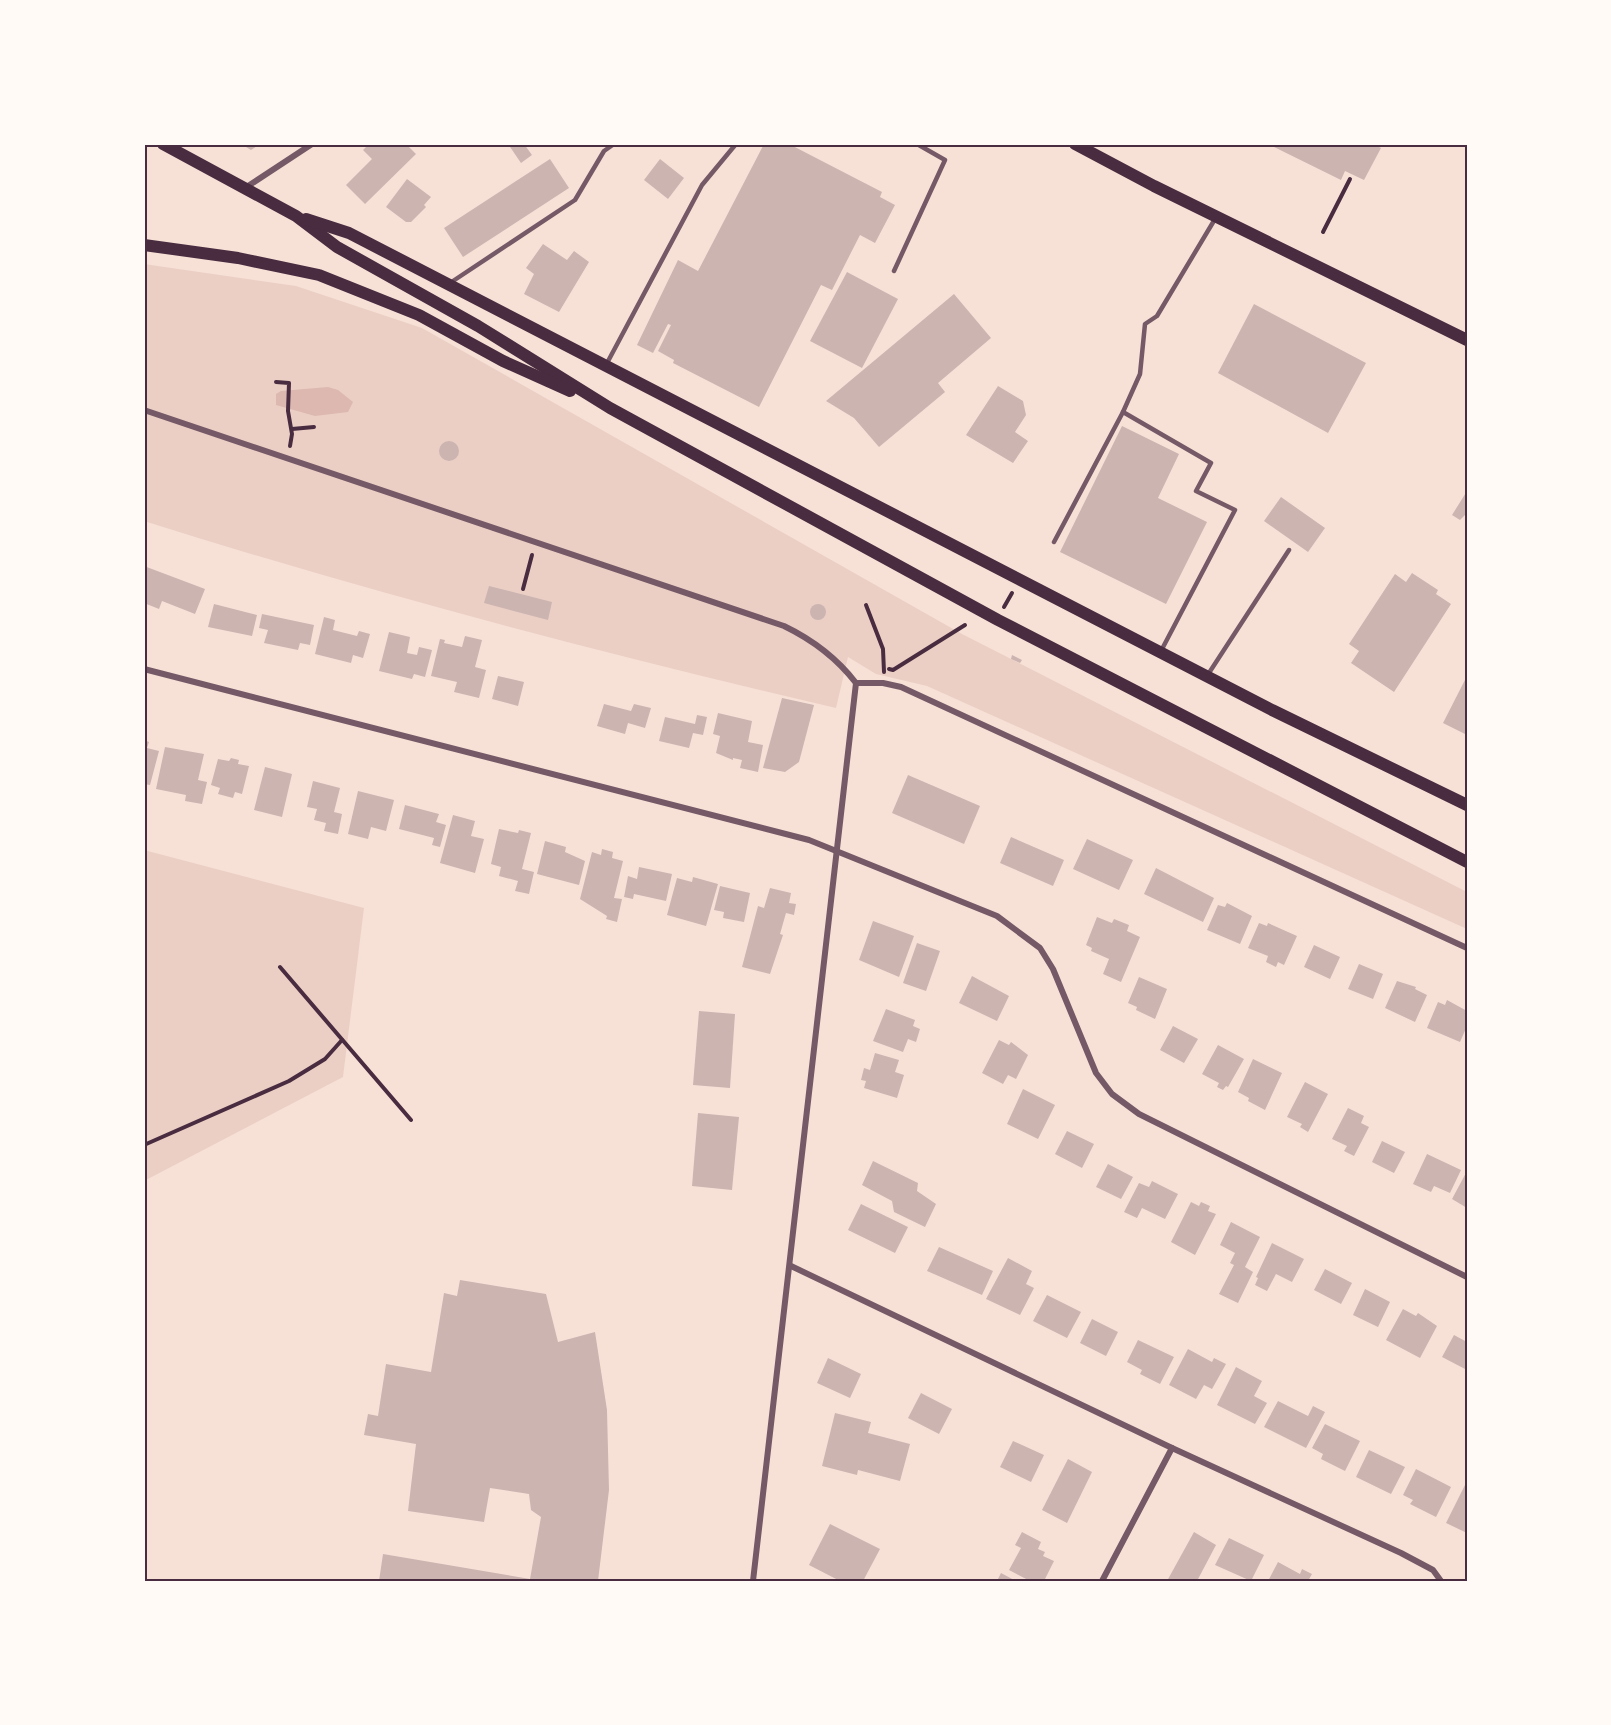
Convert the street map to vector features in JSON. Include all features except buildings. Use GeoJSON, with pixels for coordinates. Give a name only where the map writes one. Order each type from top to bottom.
{"type":"FeatureCollection","features":[{"type":"Feature","properties":{"kind":"main road"},"geometry":{"type":"LineString","coordinates":[[1075,144],[1467,340]]}},
{"type":"Feature","properties":{"kind":"main road"},"geometry":{"type":"LineString","coordinates":[[169,145],[296,216],[337,247],[478,326],[610,408],[998,620],[1467,862]]}},
{"type":"Feature","properties":{"kind":"main road"},"geometry":{"type":"LineString","coordinates":[[296,216],[350,232],[1160,652],[1467,805]]}},
{"type":"Feature","properties":{"kind":"main road"},"geometry":{"type":"LineString","coordinates":[[144,245],[238,258],[319,275],[419,315],[503,361],[610,408]]}},
{"type":"Feature","properties":{"kind":"street"},"geometry":{"type":"LineString","coordinates":[[245,189],[312,144]]}},
{"type":"Feature","properties":{"kind":"street"},"geometry":{"type":"LineString","coordinates":[[144,410],[784,626],[810,639],[842,665],[856,683],[835,850],[791,1266],[753,1581]]}},
{"type":"Feature","properties":{"kind":"street"},"geometry":{"type":"LineString","coordinates":[[144,669],[798,837],[997,916],[1040,948],[1053,969],[1096,1073],[1112,1094],[1139,1114],[1467,1277]]}},
{"type":"Feature","properties":{"kind":"street"},"geometry":{"type":"LineString","coordinates":[[856,683],[901,687],[1467,948]]}},
{"type":"Feature","properties":{"kind":"street"},"geometry":{"type":"LineString","coordinates":[[791,1266],[1172,1448],[1401,1553],[1432,1570],[1441,1581]]}},
{"type":"Feature","properties":{"kind":"street"},"geometry":{"type":"LineString","coordinates":[[1102,1581],[1172,1448]]}},
{"type":"Feature","properties":{"kind":"lane"},"geometry":{"type":"LineString","coordinates":[[449,284],[575,200],[604,151],[614,144]]}},
{"type":"Feature","properties":{"kind":"lane"},"geometry":{"type":"LineString","coordinates":[[606,365],[702,185],[735,144]]}},
{"type":"Feature","properties":{"kind":"lane"},"geometry":{"type":"LineString","coordinates":[[894,271],[945,160],[917,144]]}},
{"type":"Feature","properties":{"kind":"lane"},"geometry":{"type":"LineString","coordinates":[[1054,542],[1123,412],[1140,374],[1144,324],[1157,316],[1217,216]]}},
{"type":"Feature","properties":{"kind":"lane"},"geometry":{"type":"LineString","coordinates":[[1123,412],[1210,463],[1196,491],[1235,510],[1160,652]]}},
{"type":"Feature","properties":{"kind":"lane"},"geometry":{"type":"LineString","coordinates":[[1207,676],[1289,550]]}},
{"type":"Feature","properties":{"kind":"path"},"geometry":{"type":"LineString","coordinates":[[1323,232],[1350,179]]}},
{"type":"Feature","properties":{"kind":"path"},"geometry":{"type":"LineString","coordinates":[[276,382],[289,383],[288,411],[292,429],[291,443],[286,458]]}},
{"type":"Feature","properties":{"kind":"path"},"geometry":{"type":"LineString","coordinates":[[292,429],[314,427]]}},
{"type":"Feature","properties":{"kind":"path"},"geometry":{"type":"LineString","coordinates":[[523,589],[536,543]]}},
{"type":"Feature","properties":{"kind":"path"},"geometry":{"type":"LineString","coordinates":[[1004,608],[1012,592]]}},
{"type":"Feature","properties":{"kind":"path"},"geometry":{"type":"LineString","coordinates":[[866,604],[883,649],[885,670],[893,670],[965,625]]}},
{"type":"Feature","properties":{"kind":"path"},"geometry":{"type":"LineString","coordinates":[[280,967],[411,1120]]}},
{"type":"Feature","properties":{"kind":"path"},"geometry":{"type":"LineString","coordinates":[[144,1145],[289,1081],[325,1059],[342,1040]]}},
{"type":"Feature","properties":{"kind":"shaded area"},"geometry":{"type":"Polygon","coordinates":[[[144,264],[296,286],[422,328],[962,634],[1467,892],[1467,929],[927,686],[876,674],[848,657],[836,708],[662,666],[402,598],[144,521],[144,264]]]}},
{"type":"Feature","properties":{"kind":"shaded area"},"geometry":{"type":"Polygon","coordinates":[[[328,387],[338,390],[353,402],[348,412],[315,416],[276,405],[276,394],[281,391],[328,387]]]}},
{"type":"Feature","properties":{"kind":"shaded area"},"geometry":{"type":"Polygon","coordinates":[[[144,850],[364,908],[343,1077],[144,1181],[144,850]]]}}]}
